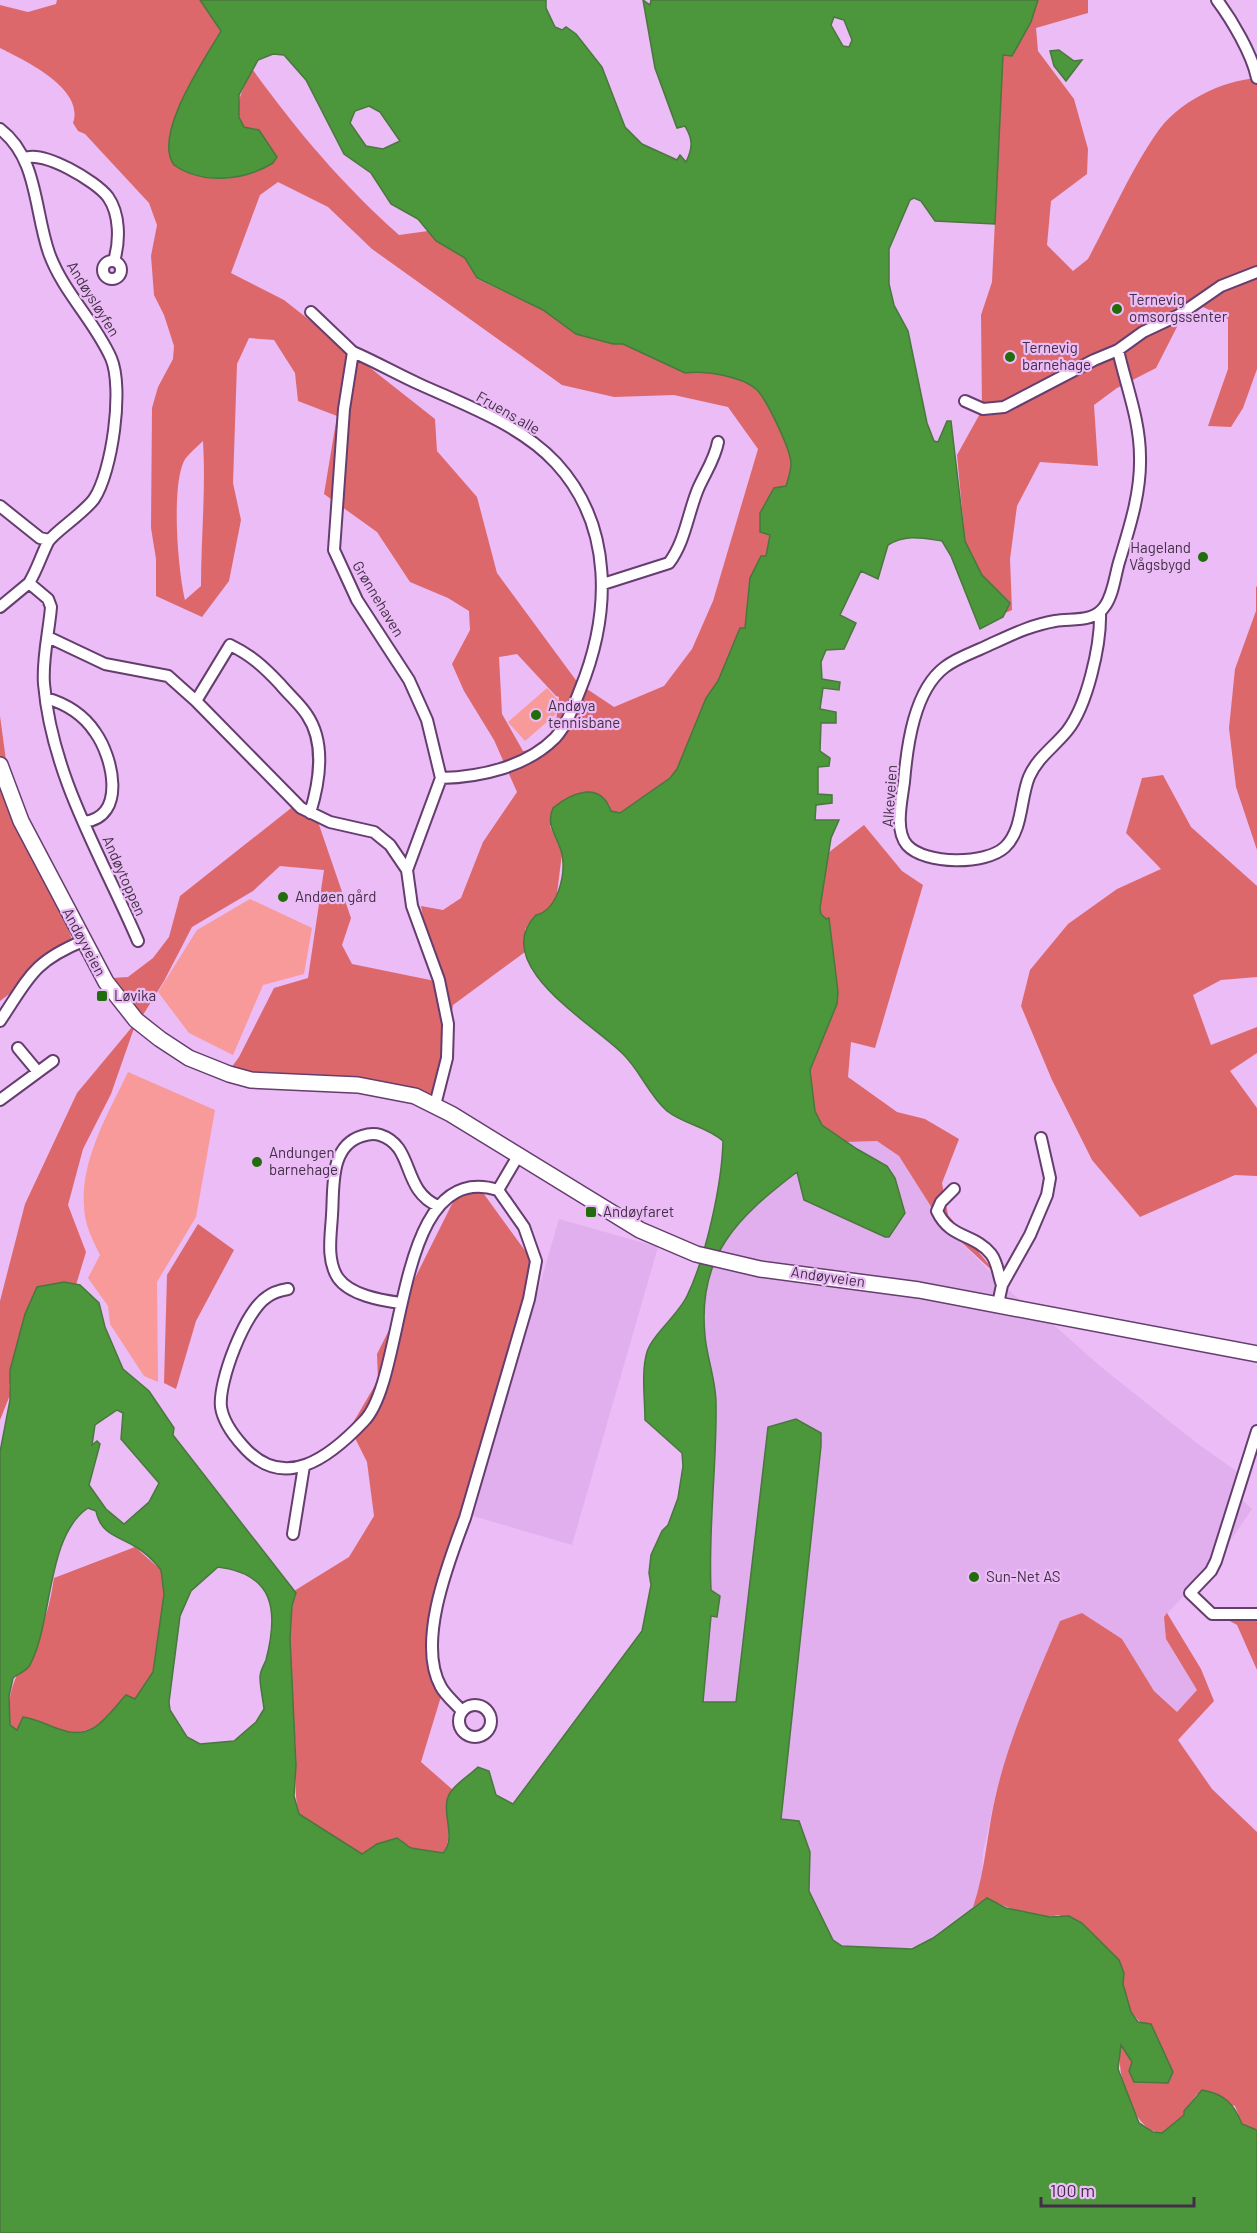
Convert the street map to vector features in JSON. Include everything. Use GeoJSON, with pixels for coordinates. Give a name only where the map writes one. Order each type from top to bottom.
{"type":"FeatureCollection","features":[{"type":"Feature","properties":{"kind":"street"},"geometry":{"type":"LineString","coordinates":[[1217,0],[1256,71]]}},
{"type":"Feature","properties":{"kind":"street","name":"Andøysløyfen"},"geometry":{"type":"LineString","coordinates":[[0,129],[17,145],[25,158],[48,250],[56,270],[100,334],[115,367],[115,416],[106,464],[97,493],[75,520],[49,540]]}},
{"type":"Feature","properties":{"kind":"street"},"geometry":{"type":"LineString","coordinates":[[25,158],[37,156],[56,162],[93,184],[108,197],[118,232],[114,261]]}},
{"type":"Feature","properties":{"kind":"street"},"geometry":{"type":"LineString","coordinates":[[965,400],[983,409],[1004,407],[1118,350],[1143,332],[1179,315],[1221,286],[1257,272]]}},
{"type":"Feature","properties":{"kind":"street"},"geometry":{"type":"LineString","coordinates":[[311,312],[353,352]]}},
{"type":"Feature","properties":{"kind":"street","name":"Alkeveien"},"geometry":{"type":"LineString","coordinates":[[1100,613],[1089,618],[1047,622],[1023,630],[947,665],[932,681],[921,700],[904,777],[901,827],[907,845],[927,857],[941,861],[993,854],[1007,845],[1018,821],[1030,775],[1046,752],[1066,732],[1081,703],[1100,632],[1100,613],[1110,595],[1132,522],[1140,459],[1136,420],[1118,350]]}},
{"type":"Feature","properties":{"kind":"street","name":"Fruens alle"},"geometry":{"type":"LineString","coordinates":[[353,352],[519,434],[555,462],[584,502],[594,527],[603,584],[600,622],[585,676],[571,710],[554,738],[521,762],[470,776],[441,778]]}},
{"type":"Feature","properties":{"kind":"street","name":"Grønnehaven"},"geometry":{"type":"LineString","coordinates":[[353,352],[344,409],[334,550],[357,600],[409,680],[427,720],[441,778]]}},
{"type":"Feature","properties":{"kind":"street"},"geometry":{"type":"LineString","coordinates":[[603,584],[669,563],[685,529],[697,490],[714,458],[718,442]]}},
{"type":"Feature","properties":{"kind":"street"},"geometry":{"type":"LineString","coordinates":[[0,506],[40,538],[49,540],[29,584],[0,608]]}},
{"type":"Feature","properties":{"kind":"street","name":"Andøytoppen"},"geometry":{"type":"LineString","coordinates":[[29,584],[48,599],[51,607],[44,676],[57,756],[70,793],[138,941]]}},
{"type":"Feature","properties":{"kind":"street"},"geometry":{"type":"LineString","coordinates":[[48,637],[105,664],[168,676],[196,701],[292,801],[330,822],[374,832],[390,845],[407,870],[412,906],[439,980],[448,1024],[447,1058],[435,1105]]}},
{"type":"Feature","properties":{"kind":"street"},"geometry":{"type":"LineString","coordinates":[[196,701],[230,645],[244,651],[267,668],[307,714],[315,732],[319,750],[318,770],[310,813]]}},
{"type":"Feature","properties":{"kind":"street","name":"Andøytoppen"},"geometry":{"type":"LineString","coordinates":[[46,698],[66,704],[82,717],[96,733],[108,759],[113,783],[110,805],[97,819],[84,822]]}},
{"type":"Feature","properties":{"kind":"street","name":"Andøyveien"},"geometry":{"type":"LineString","coordinates":[[0,765],[21,821],[106,982],[130,1013],[160,1040],[189,1058],[240,1078],[388,1089],[435,1105],[640,1230],[696,1254],[760,1269],[919,1290],[998,1304],[1257,1354]]}},
{"type":"Feature","properties":{"kind":"street"},"geometry":{"type":"LineString","coordinates":[[407,870],[441,778]]}},
{"type":"Feature","properties":{"kind":"street"},"geometry":{"type":"LineString","coordinates":[[2,1013],[38,965],[55,952],[83,941]]}},
{"type":"Feature","properties":{"kind":"street"},"geometry":{"type":"LineString","coordinates":[[18,1048],[38,1072]]}},
{"type":"Feature","properties":{"kind":"street"},"geometry":{"type":"LineString","coordinates":[[0,1100],[53,1061]]}},
{"type":"Feature","properties":{"kind":"street"},"geometry":{"type":"LineString","coordinates":[[400,1303],[379,1299],[347,1286],[333,1267],[330,1245],[334,1177],[338,1158],[343,1149],[358,1137],[369,1134],[388,1139],[402,1154],[418,1192],[438,1206]]}},
{"type":"Feature","properties":{"kind":"street"},"geometry":{"type":"LineString","coordinates":[[998,1304],[1002,1285],[1045,1205],[1050,1178],[1041,1138]]}},
{"type":"Feature","properties":{"kind":"street"},"geometry":{"type":"LineString","coordinates":[[498,1190],[519,1156]]}},
{"type":"Feature","properties":{"kind":"street"},"geometry":{"type":"LineString","coordinates":[[288,1289],[267,1296],[253,1311],[224,1380],[220,1404],[222,1414],[233,1434],[261,1463],[283,1471],[304,1466],[336,1445],[371,1413],[381,1394],[400,1303],[420,1243],[438,1206],[446,1198],[470,1189],[498,1190]]}},
{"type":"Feature","properties":{"kind":"street"},"geometry":{"type":"LineString","coordinates":[[954,1189],[941,1202],[937,1211],[942,1221],[956,1233],[972,1240],[991,1255],[1002,1285]]}},
{"type":"Feature","properties":{"kind":"street"},"geometry":{"type":"LineString","coordinates":[[462,1711],[440,1685],[433,1659],[433,1630],[452,1553],[465,1518],[529,1299],[536,1261],[524,1227],[498,1190]]}},
{"type":"Feature","properties":{"kind":"street"},"geometry":{"type":"LineString","coordinates":[[1257,1431],[1216,1561],[1190,1593],[1212,1614],[1257,1614]]}},
{"type":"Feature","properties":{"kind":"street"},"geometry":{"type":"LineString","coordinates":[[292,1534],[304,1466]]}},
{"type":"Feature","properties":{"kind":"shaded area"},"geometry":{"type":"Polygon","coordinates":[[[57,0],[200,0],[221,31],[185,94],[171,129],[169,145],[171,159],[176,166],[193,174],[220,179],[239,177],[273,163],[257,129],[245,128],[239,113],[238,106],[242,92],[253,70],[322,157],[399,235],[428,231],[436,241],[465,258],[477,279],[543,310],[576,334],[613,344],[623,344],[685,373],[702,372],[722,375],[749,384],[760,394],[771,413],[783,437],[791,464],[786,487],[779,488],[760,532],[770,535],[766,557],[750,578],[745,628],[740,628],[718,681],[706,698],[677,769],[670,778],[620,813],[611,811],[609,804],[550,826],[562,854],[556,901],[544,913],[536,915],[525,929],[525,952],[453,1005],[436,1105],[408,1093],[226,1075],[239,1057],[274,988],[308,978],[324,870],[280,866],[253,891],[192,927],[164,981],[133,1031],[111,1094],[83,1149],[68,1205],[86,1252],[76,1285],[64,1282],[9,1385],[10,1395],[0,1420],[0,1301],[25,1204],[77,1093],[137,1021],[96,979],[128,977],[153,958],[169,937],[180,896],[295,805],[316,816],[351,918],[342,945],[352,964],[435,981],[421,906],[443,910],[461,898],[483,842],[517,792],[494,740],[464,691],[452,664],[470,630],[469,611],[448,598],[410,582],[377,532],[324,494],[337,416],[298,401],[295,373],[274,340],[249,338],[237,364],[233,483],[241,520],[229,581],[202,617],[156,596],[156,559],[151,528],[152,408],[158,387],[173,359],[174,346],[164,315],[154,295],[151,256],[157,225],[149,203],[85,134],[78,131],[73,123],[74,111],[70,99],[62,88],[38,68],[0,48],[0,5],[28,12],[56,4],[57,0]],[[278,182],[260,195],[231,273],[284,300],[435,419],[437,451],[477,497],[497,573],[578,683],[614,707],[664,686],[692,649],[713,601],[758,449],[728,407],[674,395],[614,397],[562,385],[372,249],[328,207],[278,182]],[[203,441],[184,461],[180,474],[177,509],[178,550],[185,600],[201,586],[203,441]],[[517,654],[499,657],[502,714],[523,751],[543,748],[556,722],[559,697],[517,654]]]}},
{"type":"Feature","properties":{"kind":"shaded area"},"geometry":{"type":"Polygon","coordinates":[[[200,0],[546,0],[546,8],[555,27],[562,30],[566,27],[576,34],[602,67],[625,127],[642,144],[677,160],[680,155],[686,162],[691,148],[690,135],[685,126],[677,128],[655,68],[643,0],[650,5],[651,0],[1038,0],[1031,22],[1012,56],[1003,55],[995,224],[935,221],[921,201],[914,198],[910,200],[889,249],[889,284],[894,305],[908,331],[927,423],[934,441],[938,442],[947,421],[951,421],[965,541],[982,575],[1010,603],[1003,617],[980,629],[951,556],[942,541],[901,539],[888,545],[878,579],[861,571],[840,615],[856,623],[844,649],[826,650],[821,662],[822,679],[840,682],[839,690],[823,688],[820,709],[836,712],[836,723],[821,723],[820,751],[830,758],[829,766],[818,767],[818,794],[832,795],[832,803],[816,805],[815,820],[839,820],[831,838],[820,908],[821,914],[826,919],[829,918],[838,992],[837,1004],[810,1070],[815,1111],[822,1125],[887,1166],[895,1178],[905,1213],[889,1237],[885,1237],[804,1200],[797,1172],[740,1222],[715,1260],[704,1308],[705,1336],[716,1403],[711,1590],[720,1596],[717,1617],[711,1616],[703,1702],[736,1702],[768,1427],[796,1419],[821,1433],[821,1446],[781,1819],[799,1821],[810,1852],[809,1891],[833,1940],[842,1946],[912,1949],[933,1938],[987,1898],[1006,1908],[1050,1917],[1069,1916],[1082,1923],[1119,1960],[1124,1973],[1123,1984],[1131,2012],[1138,2022],[1151,2024],[1173,2072],[1168,2083],[1134,2082],[1129,2071],[1132,2062],[1121,2045],[1118,2069],[1139,2123],[1153,2132],[1162,2133],[1184,2115],[1184,2111],[1202,2090],[1223,2097],[1236,2111],[1242,2124],[1257,2130],[1257,2233],[0,2233],[0,1452],[10,1400],[10,1370],[25,1314],[37,1287],[64,1282],[80,1285],[99,1303],[105,1327],[123,1369],[149,1391],[174,1428],[173,1435],[296,1593],[292,1606],[290,1638],[296,1765],[294,1796],[299,1814],[362,1854],[377,1844],[397,1838],[411,1848],[443,1853],[449,1839],[447,1800],[459,1782],[478,1767],[489,1771],[496,1795],[513,1804],[642,1631],[651,1585],[649,1573],[651,1555],[662,1531],[668,1525],[678,1498],[683,1466],[682,1453],[645,1420],[645,1360],[650,1345],[683,1303],[694,1280],[712,1220],[720,1178],[723,1141],[667,1111],[622,1053],[550,992],[534,973],[525,953],[525,934],[536,915],[544,912],[555,899],[561,881],[562,854],[550,820],[553,808],[576,794],[593,792],[606,801],[611,811],[620,813],[670,778],[677,769],[706,698],[718,681],[740,628],[745,628],[750,578],[761,556],[766,556],[770,535],[760,532],[760,513],[774,488],[786,486],[791,464],[783,436],[766,403],[756,389],[749,384],[722,375],[702,372],[685,373],[623,344],[613,344],[576,334],[543,310],[477,278],[465,258],[436,241],[418,219],[391,204],[371,173],[344,154],[306,80],[284,55],[273,54],[258,60],[239,95],[239,117],[244,127],[259,130],[277,157],[273,163],[249,174],[224,178],[198,176],[174,165],[169,152],[170,135],[175,117],[193,78],[221,31],[200,0]],[[834,17],[831,25],[843,46],[849,47],[852,40],[844,20],[834,17]],[[369,106],[355,111],[350,123],[366,146],[383,149],[400,141],[380,112],[369,106]],[[117,1410],[95,1425],[92,1445],[97,1441],[100,1444],[89,1485],[106,1509],[124,1524],[149,1502],[159,1483],[121,1439],[123,1413],[117,1410]],[[88,1508],[74,1521],[64,1538],[37,1647],[28,1668],[13,1678],[9,1696],[10,1725],[17,1730],[23,1717],[73,1732],[91,1729],[106,1718],[126,1695],[135,1699],[153,1672],[164,1594],[161,1570],[143,1552],[106,1530],[98,1519],[96,1511],[88,1508]],[[218,1567],[191,1591],[180,1616],[169,1702],[170,1710],[187,1737],[200,1744],[234,1741],[256,1722],[264,1709],[260,1677],[266,1660],[272,1625],[268,1597],[251,1577],[218,1567]]]}},
{"type":"Feature","properties":{"kind":"shaded area"},"geometry":{"type":"Polygon","coordinates":[[[1038,0],[1088,0],[1088,13],[1036,28],[1038,51],[1074,99],[1088,149],[1087,174],[1051,201],[1047,245],[1073,271],[1088,259],[1138,163],[1165,123],[1176,112],[1201,95],[1229,84],[1257,78],[1257,369],[1243,408],[1231,427],[1208,426],[1228,369],[1228,319],[1203,307],[1179,323],[1156,368],[1117,388],[1094,405],[1098,466],[1040,462],[1017,506],[1010,559],[1012,610],[1005,613],[1010,602],[982,575],[965,541],[957,455],[982,410],[981,315],[992,282],[1003,55],[1012,55],[1031,22],[1038,0]]]}},
{"type":"Feature","properties":{"kind":"shaded area"},"geometry":{"type":"Polygon","coordinates":[[[1059,50],[1074,61],[1082,60],[1066,81],[1054,66],[1050,51],[1059,50]]]}},
{"type":"Feature","properties":{"kind":"shaded area"},"geometry":{"type":"Polygon","coordinates":[[[1256,587],[1257,850],[1236,787],[1229,728],[1235,669],[1256,611],[1256,587]]]}},
{"type":"Feature","properties":{"kind":"shaded area","name":"Andøya tennisbane"},"geometry":{"type":"Polygon","coordinates":[[[547,688],[564,707],[525,741],[508,722],[547,688]]]}},
{"type":"Feature","properties":{"kind":"shaded area"},"geometry":{"type":"Polygon","coordinates":[[[0,716],[10,790],[50,878],[74,945],[0,1001],[0,716]]]}},
{"type":"Feature","properties":{"kind":"shaded area"},"geometry":{"type":"Polygon","coordinates":[[[1163,775],[1191,827],[1257,886],[1257,977],[1221,980],[1193,995],[1211,1045],[1257,1027],[1257,1053],[1230,1071],[1257,1108],[1257,1176],[1235,1175],[1140,1217],[1092,1160],[1052,1080],[1021,1006],[1030,970],[1068,924],[1117,889],[1161,869],[1126,833],[1142,778],[1163,775]]]}},
{"type":"Feature","properties":{"kind":"shaded area"},"geometry":{"type":"Polygon","coordinates":[[[864,825],[902,871],[923,885],[875,1048],[851,1042],[848,1077],[897,1112],[925,1119],[959,1139],[942,1183],[948,1215],[1000,1278],[942,1224],[899,1156],[877,1141],[847,1142],[822,1125],[815,1111],[810,1070],[837,1004],[826,920],[820,908],[828,853],[864,825]]]}},
{"type":"Feature","properties":{"kind":"shaded area"},"geometry":{"type":"Polygon","coordinates":[[[250,899],[312,928],[304,974],[263,985],[233,1055],[189,1033],[158,992],[197,930],[250,899]]]}},
{"type":"Feature","properties":{"kind":"shaded area"},"geometry":{"type":"Polygon","coordinates":[[[128,1072],[215,1110],[196,1217],[157,1282],[158,1382],[144,1376],[110,1324],[108,1306],[88,1278],[100,1255],[87,1225],[84,1185],[94,1146],[128,1072]]]}},
{"type":"Feature","properties":{"kind":"shaded area"},"geometry":{"type":"Polygon","coordinates":[[[877,1141],[899,1156],[942,1224],[1016,1297],[1031,1305],[1100,1366],[1194,1441],[1243,1476],[1236,1494],[1252,1509],[1217,1560],[1164,1617],[1166,1639],[1197,1690],[1177,1712],[1154,1691],[1122,1639],[1037,1676],[997,1788],[983,1852],[982,1881],[973,1907],[921,1945],[897,1950],[843,1946],[833,1940],[809,1891],[810,1852],[781,1819],[821,1446],[766,1440],[740,1702],[702,1703],[711,1616],[709,1550],[716,1401],[705,1336],[705,1302],[711,1264],[718,1249],[758,1202],[798,1172],[804,1200],[885,1237],[887,1166],[847,1142],[877,1141]]]}},
{"type":"Feature","properties":{"kind":"shaded area"},"geometry":{"type":"Polygon","coordinates":[[[473,1190],[481,1190],[534,1263],[442,1595],[432,1658],[443,1690],[421,1762],[453,1790],[450,1792],[448,1841],[443,1853],[411,1848],[408,1845],[377,1844],[362,1854],[299,1814],[296,1798],[296,1750],[289,1650],[289,1630],[296,1595],[294,1591],[349,1557],[374,1516],[367,1462],[350,1428],[378,1380],[377,1354],[454,1200],[473,1190]]]}},
{"type":"Feature","properties":{"kind":"shaded area"},"geometry":{"type":"Polygon","coordinates":[[[559,1219],[658,1247],[572,1545],[473,1516],[559,1219]]]}},
{"type":"Feature","properties":{"kind":"shaded area"},"geometry":{"type":"Polygon","coordinates":[[[198,1224],[234,1250],[196,1321],[176,1389],[164,1383],[167,1275],[198,1224]]]}},
{"type":"Feature","properties":{"kind":"shaded area"},"geometry":{"type":"Polygon","coordinates":[[[135,1547],[161,1570],[164,1594],[153,1672],[135,1700],[126,1695],[100,1723],[92,1728],[75,1732],[64,1731],[23,1717],[17,1731],[11,1727],[10,1697],[20,1669],[46,1615],[54,1578],[135,1547]]]}},
{"type":"Feature","properties":{"kind":"shaded area"},"geometry":{"type":"Polygon","coordinates":[[[1214,1612],[1257,1612],[1257,1670],[1237,1625],[1214,1612]]]}},
{"type":"Feature","properties":{"kind":"shaded area"},"geometry":{"type":"Polygon","coordinates":[[[1082,1613],[1122,1639],[1154,1691],[1177,1712],[1197,1690],[1166,1639],[1164,1617],[1167,1613],[1201,1669],[1214,1701],[1178,1740],[1212,1789],[1257,1832],[1257,2130],[1242,2124],[1235,2106],[1197,2094],[1184,2111],[1184,2115],[1162,2133],[1151,2130],[1134,2111],[1127,2097],[1120,2068],[1122,2044],[1132,2063],[1135,2082],[1142,2024],[1131,2012],[1122,1980],[1059,1915],[1031,1914],[987,1898],[973,1907],[981,1879],[997,1790],[1017,1726],[1060,1621],[1082,1613]]]}},
{"type":"Feature","properties":{"kind":"place","name":"Ternevig omsorgssenter"},"geometry":{"type":"Point","coordinates":[1117,309]}},
{"type":"Feature","properties":{"kind":"place","name":"Ternevig barnehage"},"geometry":{"type":"Point","coordinates":[1010,357]}},
{"type":"Feature","properties":{"kind":"place","name":"Hageland Vågsbygd"},"geometry":{"type":"Point","coordinates":[1203,557]}},
{"type":"Feature","properties":{"kind":"place","name":"Andøya tennisbane"},"geometry":{"type":"Point","coordinates":[536,715]}},
{"type":"Feature","properties":{"kind":"place","name":"Andøen gård"},"geometry":{"type":"Point","coordinates":[283,897]}},
{"type":"Feature","properties":{"kind":"place","name":"Løvika"},"geometry":{"type":"Point","coordinates":[102,996]}},
{"type":"Feature","properties":{"kind":"place","name":"Andungen barnehage"},"geometry":{"type":"Point","coordinates":[257,1162]}},
{"type":"Feature","properties":{"kind":"place","name":"Andøyfaret"},"geometry":{"type":"Point","coordinates":[591,1212]}},
{"type":"Feature","properties":{"kind":"place","name":"Sun-Net AS"},"geometry":{"type":"Point","coordinates":[974,1577]}}]}
